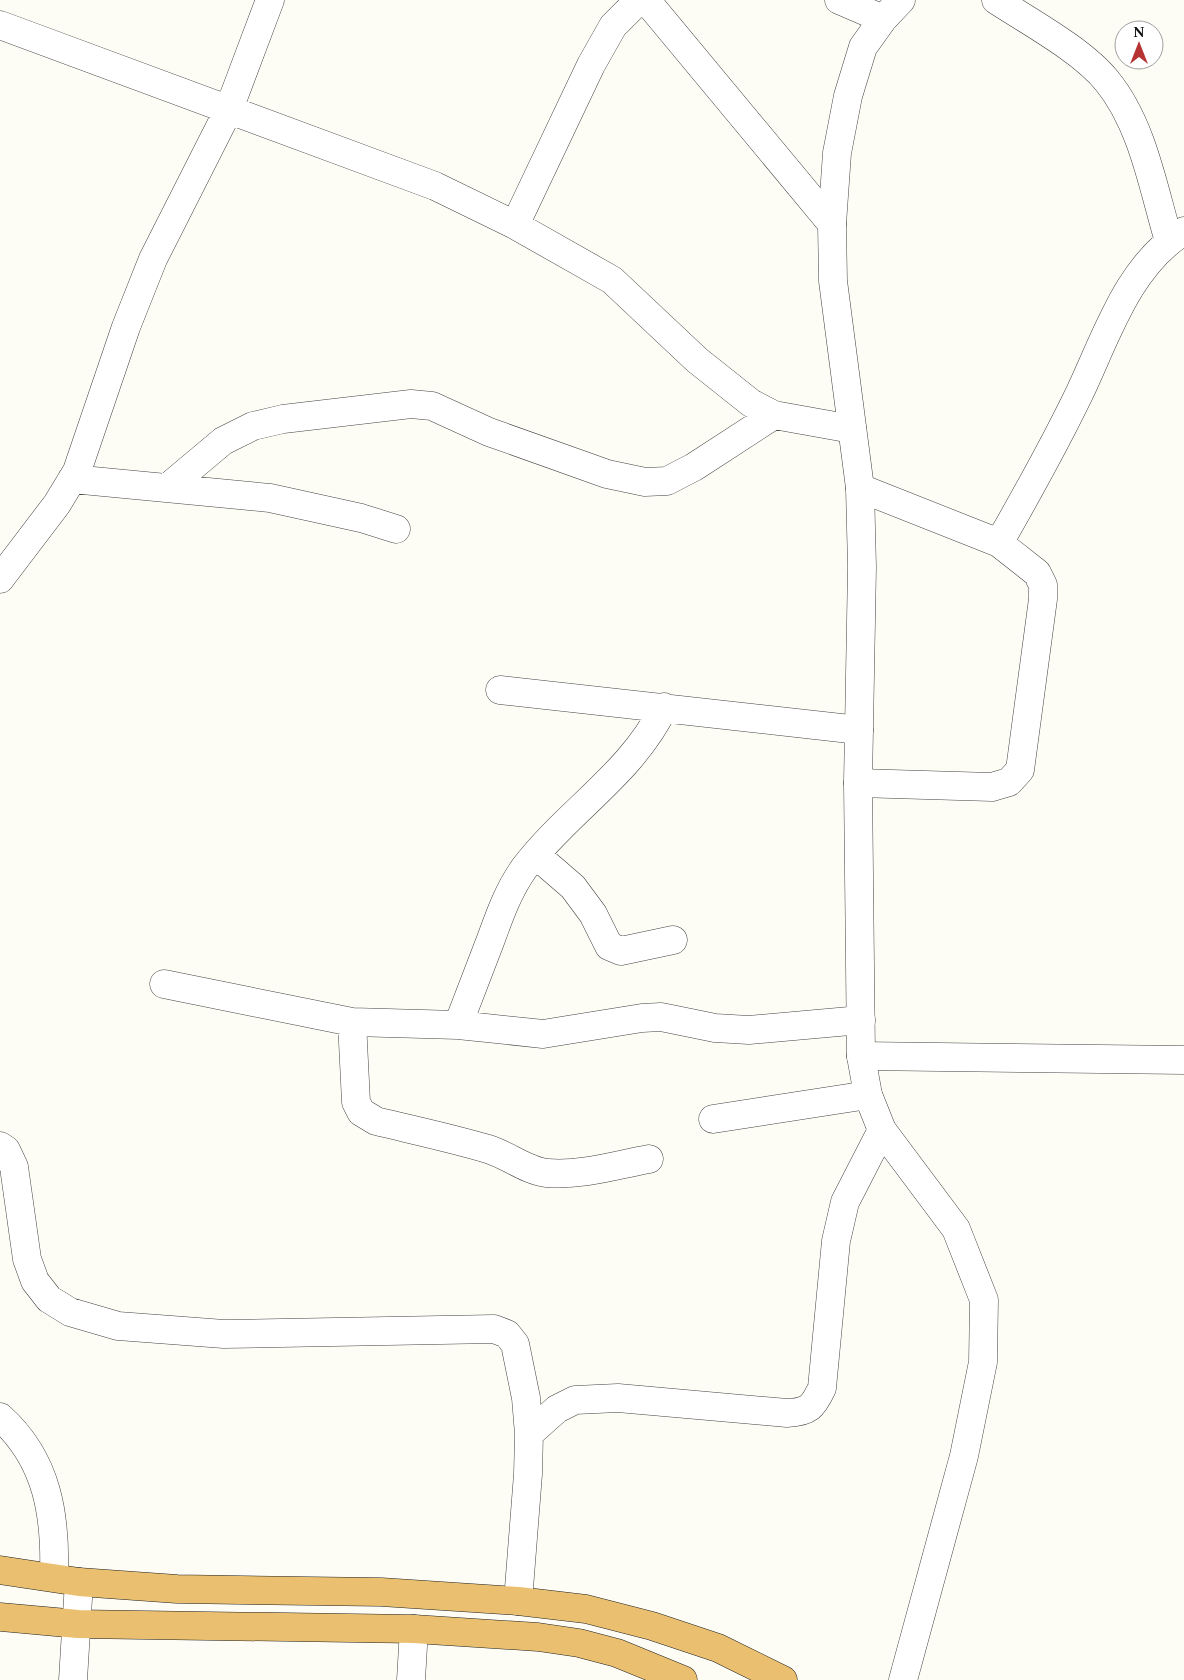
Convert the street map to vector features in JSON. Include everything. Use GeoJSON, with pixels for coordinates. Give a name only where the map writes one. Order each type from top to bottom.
{"type":"FeatureCollection","features":[{"type":"Feature","properties":{"kind":"highway"},"geometry":{"type":"LineString","coordinates":[[0,1570],[66,1579],[177,1589],[381,1592],[518,1601],[586,1609],[652,1626],[718,1648],[783,1680]]}},
{"type":"Feature","properties":{"kind":"highway"},"geometry":{"type":"LineString","coordinates":[[0,1617],[78,1624],[414,1629],[538,1637],[579,1643],[617,1653],[682,1680]]}},
{"type":"Feature","properties":{"kind":"street"},"geometry":{"type":"LineString","coordinates":[[0,579],[57,504],[72,479],[89,440],[126,327],[153,258],[229,109],[270,0]]}},
{"type":"Feature","properties":{"kind":"street"},"geometry":{"type":"LineString","coordinates":[[515,225],[591,65],[613,26],[639,0]]}},
{"type":"Feature","properties":{"kind":"street"},"geometry":{"type":"LineString","coordinates":[[646,0],[832,224]]}},
{"type":"Feature","properties":{"kind":"street"},"geometry":{"type":"LineString","coordinates":[[839,0],[892,9],[863,47],[848,96],[837,153],[832,224],[833,281],[860,488],[862,568],[858,784],[862,1056],[868,1095],[882,1130],[956,1229],[984,1300],[983,1362],[964,1456],[903,1680]]}},
{"type":"Feature","properties":{"kind":"street"},"geometry":{"type":"LineString","coordinates":[[996,0],[1070,49],[1107,81],[1128,114],[1176,236],[1138,278],[1118,308],[1053,444],[998,543]]}},
{"type":"Feature","properties":{"kind":"street"},"geometry":{"type":"LineString","coordinates":[[0,25],[435,186],[515,225],[612,280],[696,360],[751,403],[774,415],[852,429]]}},
{"type":"Feature","properties":{"kind":"street"},"geometry":{"type":"LineString","coordinates":[[167,488],[223,441],[253,426],[283,419],[411,404],[432,406],[516,442],[607,474],[645,482],[667,481],[694,467],[774,415]]}},
{"type":"Feature","properties":{"kind":"street"},"geometry":{"type":"LineString","coordinates":[[72,479],[270,498],[361,518],[396,529]]}},
{"type":"Feature","properties":{"kind":"street"},"geometry":{"type":"LineString","coordinates":[[858,784],[992,787],[1009,782],[1020,770],[1043,585],[1037,573],[998,543],[860,488]]}},
{"type":"Feature","properties":{"kind":"street"},"geometry":{"type":"LineString","coordinates":[[500,690],[859,730]]}},
{"type":"Feature","properties":{"kind":"street"},"geometry":{"type":"LineString","coordinates":[[458,1024],[507,897],[524,868],[636,754],[654,729],[664,707]]}},
{"type":"Feature","properties":{"kind":"street"},"geometry":{"type":"LineString","coordinates":[[536,854],[573,887],[593,914],[609,946],[620,951],[673,940]]}},
{"type":"Feature","properties":{"kind":"street"},"geometry":{"type":"LineString","coordinates":[[164,984],[352,1022],[458,1024],[543,1034],[642,1018],[661,1017],[716,1028],[749,1030],[861,1020]]}},
{"type":"Feature","properties":{"kind":"street"},"geometry":{"type":"LineString","coordinates":[[352,1022],[356,1102],[361,1112],[376,1121],[489,1149],[515,1159],[530,1169],[547,1173],[580,1173],[649,1159]]}},
{"type":"Feature","properties":{"kind":"street"},"geometry":{"type":"LineString","coordinates":[[862,1056],[1184,1060]]}},
{"type":"Feature","properties":{"kind":"street"},"geometry":{"type":"LineString","coordinates":[[713,1119],[868,1095]]}},
{"type":"Feature","properties":{"kind":"street"},"geometry":{"type":"LineString","coordinates":[[529,1434],[556,1409],[575,1400],[618,1398],[787,1413],[802,1412],[814,1404],[822,1388],[836,1241],[845,1202],[882,1130]]}},
{"type":"Feature","properties":{"kind":"street"},"geometry":{"type":"LineString","coordinates":[[0,1146],[6,1150],[14,1167],[27,1259],[35,1281],[49,1299],[70,1312],[118,1326],[224,1334],[494,1329],[507,1334],[515,1344],[526,1398],[529,1434],[518,1601]]}},
{"type":"Feature","properties":{"kind":"street"},"geometry":{"type":"LineString","coordinates":[[0,1417],[23,1442],[38,1464],[46,1487],[55,1550],[66,1579],[78,1624],[73,1680]]}},
{"type":"Feature","properties":{"kind":"street"},"geometry":{"type":"LineString","coordinates":[[411,1680],[414,1629]]}}]}
